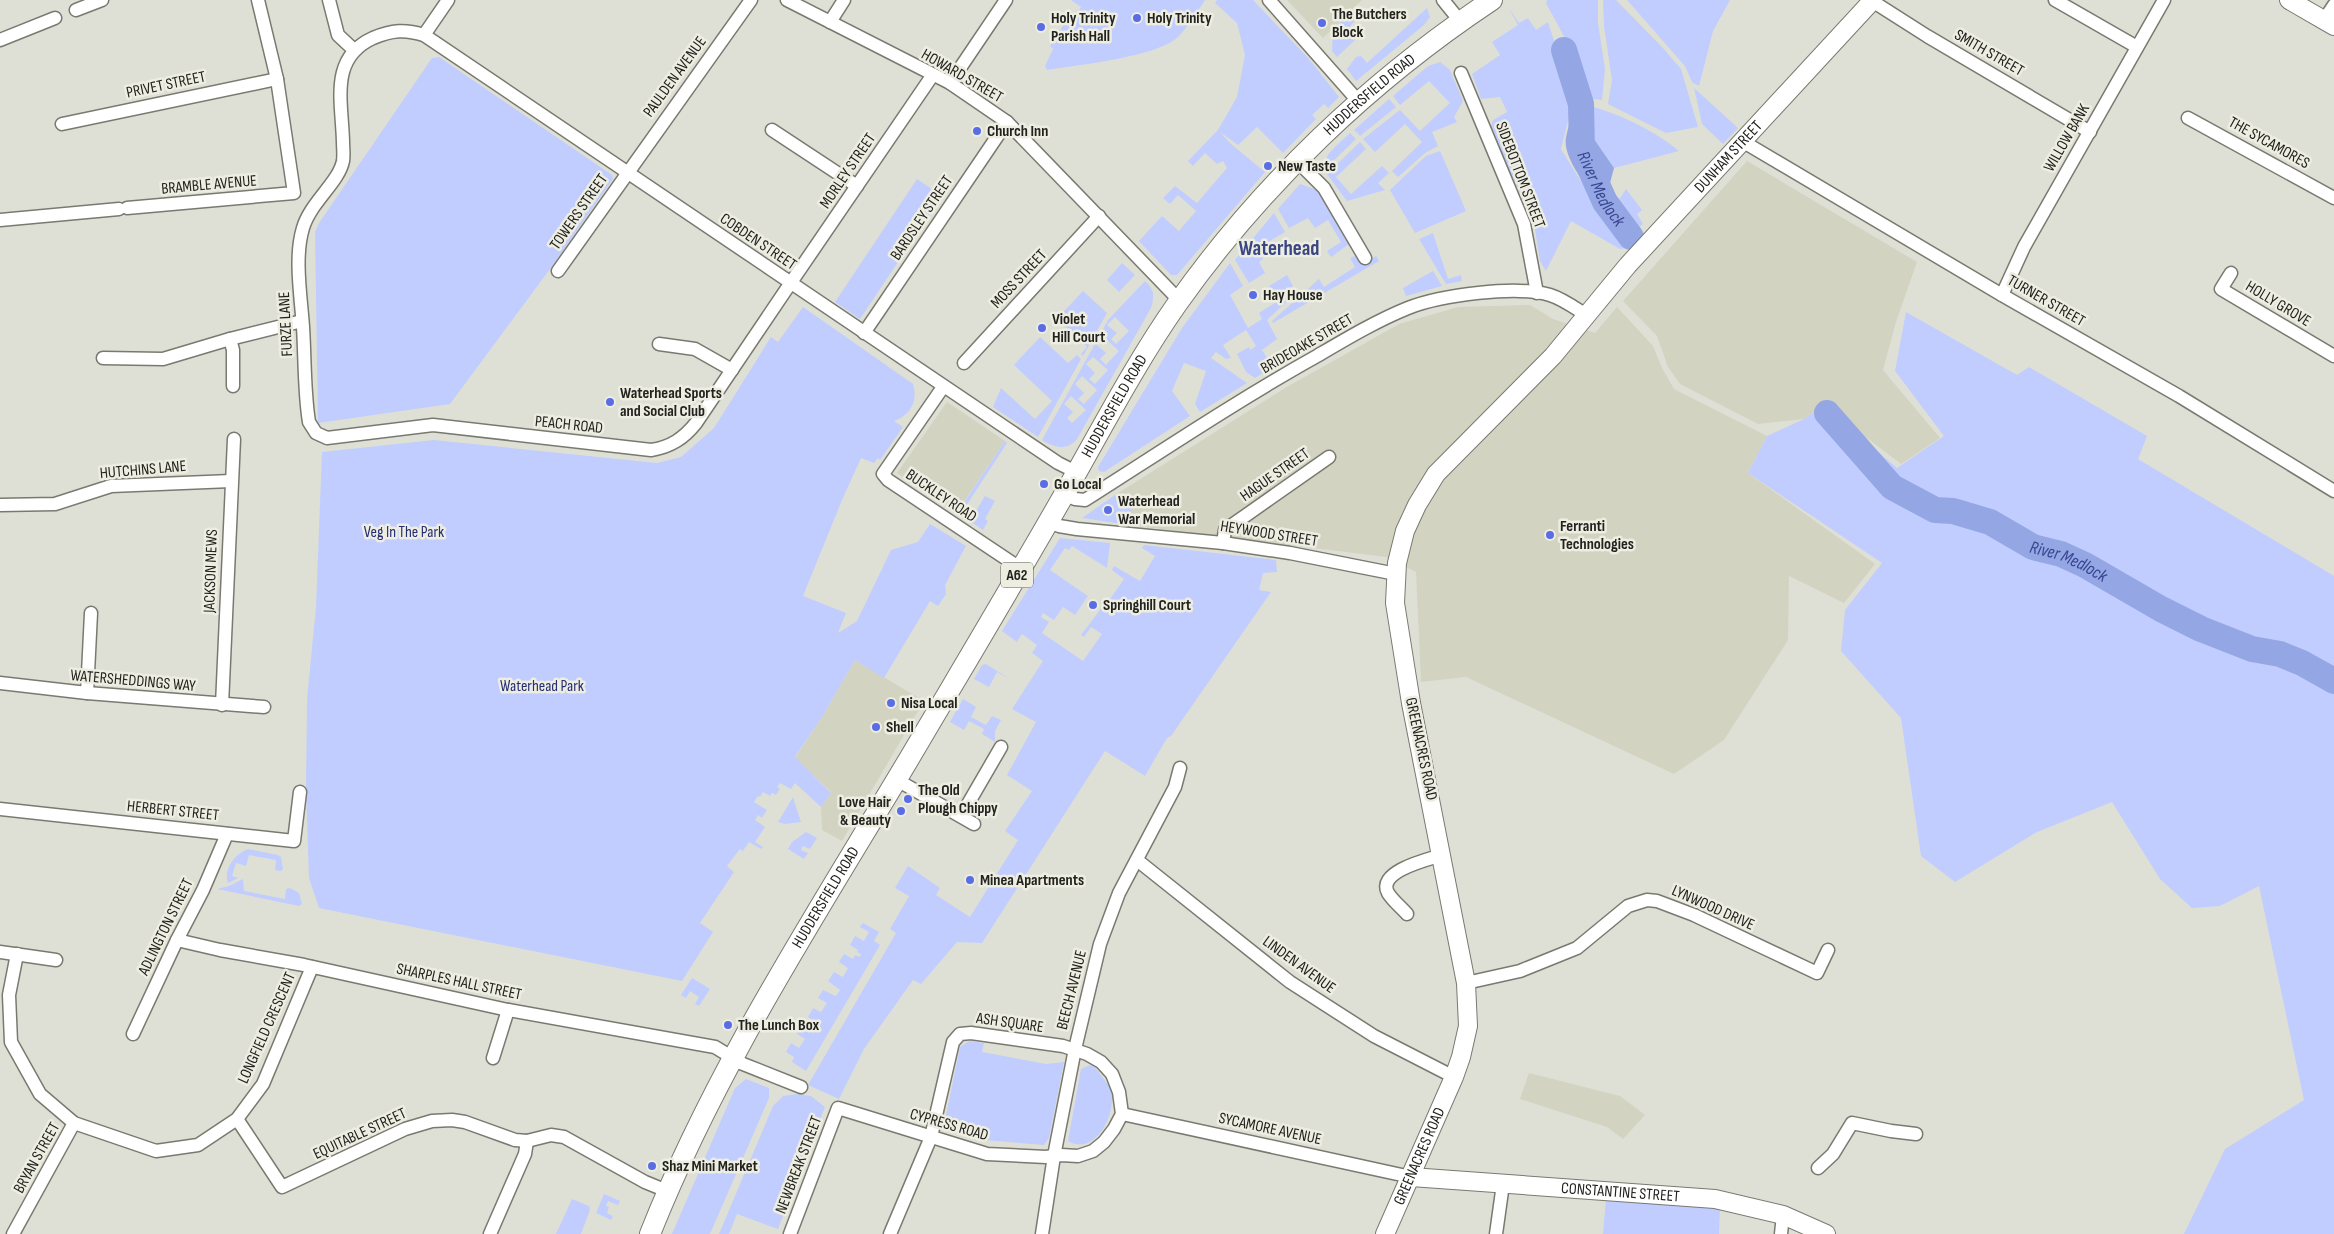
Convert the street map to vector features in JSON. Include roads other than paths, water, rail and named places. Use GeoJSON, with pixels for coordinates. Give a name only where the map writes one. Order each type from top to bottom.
{"type":"FeatureCollection","features":[{"type":"Feature","properties":{"kind":"main road","name":"HUDDERSFIELD ROAD"},"geometry":{"type":"LineString","coordinates":[[650,1234],[667,1191],[732,1056],[897,780],[1148,348],[1180,300],[1251,211],[1297,161],[1359,102],[1404,63],[1460,21],[1492,0]]}},
{"type":"Feature","properties":{"kind":"street"},"geometry":{"type":"LineString","coordinates":[[76,10],[102,0]]}},
{"type":"Feature","properties":{"kind":"street"},"geometry":{"type":"LineString","coordinates":[[258,0],[277,79]]}},
{"type":"Feature","properties":{"kind":"street"},"geometry":{"type":"LineString","coordinates":[[329,0],[338,35],[354,50],[365,42],[390,31],[408,30],[424,35],[448,0]]}},
{"type":"Feature","properties":{"kind":"street","name":"PAULDEN AVENUE"},"geometry":{"type":"LineString","coordinates":[[627,173],[751,0]]}},
{"type":"Feature","properties":{"kind":"street","name":"HOWARD STREET"},"geometry":{"type":"LineString","coordinates":[[787,0],[950,84],[1007,122],[1180,300]]}},
{"type":"Feature","properties":{"kind":"street"},"geometry":{"type":"LineString","coordinates":[[830,22],[844,0]]}},
{"type":"Feature","properties":{"kind":"street"},"geometry":{"type":"LineString","coordinates":[[950,84],[1006,0]]}},
{"type":"Feature","properties":{"kind":"street"},"geometry":{"type":"LineString","coordinates":[[1269,0],[1359,102]]}},
{"type":"Feature","properties":{"kind":"street"},"geometry":{"type":"LineString","coordinates":[[1443,0],[1460,21]]}},
{"type":"Feature","properties":{"kind":"street"},"geometry":{"type":"LineString","coordinates":[[2055,0],[2138,47]]}},
{"type":"Feature","properties":{"kind":"street","name":"WILLOW BANK"},"geometry":{"type":"LineString","coordinates":[[2002,295],[2024,247],[2164,0]]}},
{"type":"Feature","properties":{"kind":"street"},"geometry":{"type":"LineString","coordinates":[[2289,0],[2329,23],[2334,5]]}},
{"type":"Feature","properties":{"kind":"street","name":"SMITH STREET"},"geometry":{"type":"LineString","coordinates":[[1872,1],[1927,36],[2090,132]]}},
{"type":"Feature","properties":{"kind":"street","name":"DUNHAM STREET"},"geometry":{"type":"LineString","coordinates":[[1586,315],[1628,265],[1872,1]]}},
{"type":"Feature","properties":{"kind":"street"},"geometry":{"type":"LineString","coordinates":[[0,40],[55,18]]}},
{"type":"Feature","properties":{"kind":"street","name":"COBDEN STREET"},"geometry":{"type":"LineString","coordinates":[[424,35],[943,387],[1058,463],[1076,472]]}},
{"type":"Feature","properties":{"kind":"street","name":"FURZE LANE"},"geometry":{"type":"LineString","coordinates":[[321,437],[312,429],[307,408],[300,257],[302,229],[312,206],[332,182],[343,161],[342,70],[346,60],[354,50]]}},
{"type":"Feature","properties":{"kind":"street","name":"SIDEBOTTOM STREET"},"geometry":{"type":"LineString","coordinates":[[1461,73],[1524,224],[1537,293]]}},
{"type":"Feature","properties":{"kind":"street","name":"MORLEY STREET"},"geometry":{"type":"LineString","coordinates":[[791,283],[932,76]]}},
{"type":"Feature","properties":{"kind":"street","name":"PRIVET STREET"},"geometry":{"type":"LineString","coordinates":[[62,124],[277,79]]}},
{"type":"Feature","properties":{"kind":"street","name":"BRAMBLE AVENUE"},"geometry":{"type":"LineString","coordinates":[[0,220],[294,193],[277,79]]}},
{"type":"Feature","properties":{"kind":"street","name":"THE SYCAMORES"},"geometry":{"type":"LineString","coordinates":[[2188,118],[2334,198]]}},
{"type":"Feature","properties":{"kind":"street","name":"BARDSLEY STREET"},"geometry":{"type":"LineString","coordinates":[[864,333],[1007,122]]}},
{"type":"Feature","properties":{"kind":"street"},"geometry":{"type":"LineString","coordinates":[[772,130],[857,186]]}},
{"type":"Feature","properties":{"kind":"street","name":"TURNER STREET"},"geometry":{"type":"LineString","coordinates":[[1742,141],[2002,295],[2179,396],[2334,491]]}},
{"type":"Feature","properties":{"kind":"street"},"geometry":{"type":"LineString","coordinates":[[1297,161],[1324,188],[1366,258]]}},
{"type":"Feature","properties":{"kind":"street","name":"TOWERS STREET"},"geometry":{"type":"LineString","coordinates":[[558,271],[627,173]]}},
{"type":"Feature","properties":{"kind":"street","name":"MOSS STREET"},"geometry":{"type":"LineString","coordinates":[[964,363],[1099,216]]}},
{"type":"Feature","properties":{"kind":"street","name":"HOLLY GROVE"},"geometry":{"type":"LineString","coordinates":[[2231,273],[2221,290],[2334,356]]}},
{"type":"Feature","properties":{"kind":"street","name":"PEACH ROAD"},"geometry":{"type":"LineString","coordinates":[[321,437],[327,438],[433,425],[560,441],[658,449],[680,440],[691,430],[791,283]]}},
{"type":"Feature","properties":{"kind":"street","name":"BRIDEOAKE STREET"},"geometry":{"type":"LineString","coordinates":[[1064,494],[1075,499],[1085,500],[1287,372],[1408,308],[1470,293],[1537,293],[1550,295],[1586,315]]}},
{"type":"Feature","properties":{"kind":"street","name":"GREENACRES ROAD"},"geometry":{"type":"LineString","coordinates":[[1385,1234],[1454,1077],[1466,1040],[1468,1026],[1466,984],[1403,660],[1395,602],[1396,574],[1405,531],[1416,505],[1436,474],[1467,440],[1553,356],[1586,315]]}},
{"type":"Feature","properties":{"kind":"street"},"geometry":{"type":"LineString","coordinates":[[103,358],[163,359],[230,338],[302,321]]}},
{"type":"Feature","properties":{"kind":"street"},"geometry":{"type":"LineString","coordinates":[[230,338],[233,350],[233,386]]}},
{"type":"Feature","properties":{"kind":"street"},"geometry":{"type":"LineString","coordinates":[[658,344],[695,349],[732,370]]}},
{"type":"Feature","properties":{"kind":"street","name":"BUCKLEY ROAD"},"geometry":{"type":"LineString","coordinates":[[943,387],[883,474],[888,480],[1020,568]]}},
{"type":"Feature","properties":{"kind":"street","name":"JACKSON MEWS"},"geometry":{"type":"LineString","coordinates":[[222,705],[234,439]]}},
{"type":"Feature","properties":{"kind":"street","name":"HAGUE STREET"},"geometry":{"type":"LineString","coordinates":[[1223,543],[1225,530],[1330,457]]}},
{"type":"Feature","properties":{"kind":"street","name":"HUTCHINS LANE"},"geometry":{"type":"LineString","coordinates":[[0,505],[55,504],[112,486],[231,481]]}},
{"type":"Feature","properties":{"kind":"street","name":"HEYWOOD STREET"},"geometry":{"type":"LineString","coordinates":[[1048,521],[1059,526],[1077,529],[1223,543],[1290,553],[1396,574]]}},
{"type":"Feature","properties":{"kind":"street"},"geometry":{"type":"LineString","coordinates":[[87,694],[92,613]]}},
{"type":"Feature","properties":{"kind":"street","name":"WATERSHEDDINGS WAY"},"geometry":{"type":"LineString","coordinates":[[0,683],[87,694],[264,707]]}},
{"type":"Feature","properties":{"kind":"street"},"geometry":{"type":"LineString","coordinates":[[961,816],[1001,747]]}},
{"type":"Feature","properties":{"kind":"street","name":"BEECH AVENUE"},"geometry":{"type":"LineString","coordinates":[[1042,1234],[1054,1156],[1075,1049],[1090,979],[1100,944],[1119,893],[1175,787],[1180,768]]}},
{"type":"Feature","properties":{"kind":"street"},"geometry":{"type":"LineString","coordinates":[[897,780],[974,824]]}},
{"type":"Feature","properties":{"kind":"street","name":"HERBERT STREET"},"geometry":{"type":"LineString","coordinates":[[0,809],[294,841],[300,792]]}},
{"type":"Feature","properties":{"kind":"street","name":"ADLINGTON STREET"},"geometry":{"type":"LineString","coordinates":[[133,1034],[177,940],[204,890],[227,834]]}},
{"type":"Feature","properties":{"kind":"street"},"geometry":{"type":"LineString","coordinates":[[1407,914],[1388,893],[1387,887],[1390,879],[1400,870],[1442,855]]}},
{"type":"Feature","properties":{"kind":"street","name":"LINDEN AVENUE"},"geometry":{"type":"LineString","coordinates":[[1136,860],[1290,982],[1374,1036],[1454,1077]]}},
{"type":"Feature","properties":{"kind":"street","name":"LYNWOOD DRIVE"},"geometry":{"type":"LineString","coordinates":[[1466,984],[1520,971],[1576,948],[1628,906],[1647,900],[1657,901],[1694,915],[1817,973],[1828,950]]}},
{"type":"Feature","properties":{"kind":"street","name":"SHARPLES HALL STREET"},"geometry":{"type":"LineString","coordinates":[[177,940],[312,967],[508,1010],[715,1047],[744,1064],[801,1087]]}},
{"type":"Feature","properties":{"kind":"street"},"geometry":{"type":"LineString","coordinates":[[0,952],[56,960]]}},
{"type":"Feature","properties":{"kind":"street","name":"LONGFIELD CRESCENT"},"geometry":{"type":"LineString","coordinates":[[17,954],[9,995],[11,1042],[40,1094],[74,1123],[156,1151],[198,1145],[237,1119],[263,1084],[312,967]]}},
{"type":"Feature","properties":{"kind":"street"},"geometry":{"type":"LineString","coordinates":[[493,1058],[508,1010]]}},
{"type":"Feature","properties":{"kind":"street","name":"ASH SQUARE"},"geometry":{"type":"LineString","coordinates":[[931,1137],[953,1042],[960,1034],[971,1033],[1075,1049]]}},
{"type":"Feature","properties":{"kind":"street"},"geometry":{"type":"LineString","coordinates":[[1075,1049],[1101,1062],[1112,1074],[1119,1092],[1122,1114]]}},
{"type":"Feature","properties":{"kind":"street","name":"CYPRESS ROAD"},"geometry":{"type":"LineString","coordinates":[[838,1108],[986,1154],[1054,1156],[1078,1156],[1093,1151],[1104,1142],[1122,1114]]}},
{"type":"Feature","properties":{"kind":"street","name":"NEWBREAK STREET"},"geometry":{"type":"LineString","coordinates":[[790,1234],[838,1108]]}},
{"type":"Feature","properties":{"kind":"street","name":"SYCAMORE AVENUE"},"geometry":{"type":"LineString","coordinates":[[1122,1114],[1411,1177]]}},
{"type":"Feature","properties":{"kind":"street","name":"EQUITABLE STREET"},"geometry":{"type":"LineString","coordinates":[[237,1119],[282,1187],[405,1129],[432,1120],[452,1120],[465,1122],[515,1140],[527,1141],[551,1135],[564,1137],[645,1182],[667,1191]]}},
{"type":"Feature","properties":{"kind":"street","name":"BRYAN STREET"},"geometry":{"type":"LineString","coordinates":[[12,1234],[74,1123]]}},
{"type":"Feature","properties":{"kind":"street"},"geometry":{"type":"LineString","coordinates":[[1818,1168],[1832,1154],[1852,1123],[1916,1134]]}},
{"type":"Feature","properties":{"kind":"street"},"geometry":{"type":"LineString","coordinates":[[890,1234],[931,1137]]}},
{"type":"Feature","properties":{"kind":"street"},"geometry":{"type":"LineString","coordinates":[[490,1234],[525,1154],[527,1141]]}},
{"type":"Feature","properties":{"kind":"street","name":"CONSTANTINE STREET"},"geometry":{"type":"LineString","coordinates":[[1411,1177],[1715,1199],[1783,1215],[1826,1234]]}},
{"type":"Feature","properties":{"kind":"street"},"geometry":{"type":"LineString","coordinates":[[1496,1234],[1503,1184]]}},
{"type":"Feature","properties":{"kind":"street"},"geometry":{"type":"LineString","coordinates":[[1781,1234],[1783,1215]]}},
{"type":"Feature","properties":{"kind":"water"},"geometry":{"type":"Polygon","coordinates":[[[1575,103],[1587,105],[1583,123],[1614,168],[1605,202],[1585,183],[1568,155],[1566,137],[1575,103]]]}},
{"type":"Feature","properties":{"kind":"waterway","name":"River Medlock"},"geometry":{"type":"LineString","coordinates":[[1564,50],[1581,104],[1582,151],[1605,202],[1631,237]]}},
{"type":"Feature","properties":{"kind":"waterway","name":"River Medlock"},"geometry":{"type":"LineString","coordinates":[[1827,413],[1892,487],[1935,510],[1953,511],[1990,522],[2033,547],[2061,554],[2085,565],[2161,609],[2201,629],[2252,649],[2280,654],[2302,663],[2334,681]]}},
{"type":"Feature","properties":{"kind":"place","name":"Holy Trinity"},"geometry":{"type":"Point","coordinates":[1137,18]}},
{"type":"Feature","properties":{"kind":"place","name":"The Butchers Block"},"geometry":{"type":"Point","coordinates":[1322,23]}},
{"type":"Feature","properties":{"kind":"place","name":"Holy Trinity Parish Hall"},"geometry":{"type":"Point","coordinates":[1041,27]}},
{"type":"Feature","properties":{"kind":"place","name":"Church Inn"},"geometry":{"type":"Point","coordinates":[977,131]}},
{"type":"Feature","properties":{"kind":"place","name":"New Taste"},"geometry":{"type":"Point","coordinates":[1268,166]}},
{"type":"Feature","properties":{"kind":"place","name":"Hay House"},"geometry":{"type":"Point","coordinates":[1253,295]}},
{"type":"Feature","properties":{"kind":"place","name":"Violet Hill Court"},"geometry":{"type":"Point","coordinates":[1042,328]}},
{"type":"Feature","properties":{"kind":"place","name":"Waterhead Sports and Social Club"},"geometry":{"type":"Point","coordinates":[610,402]}},
{"type":"Feature","properties":{"kind":"place","name":"Go Local"},"geometry":{"type":"Point","coordinates":[1044,484]}},
{"type":"Feature","properties":{"kind":"place","name":"Waterhead War Memorial"},"geometry":{"type":"Point","coordinates":[1108,510]}},
{"type":"Feature","properties":{"kind":"place","name":"Ferranti Technologies"},"geometry":{"type":"Point","coordinates":[1550,535]}},
{"type":"Feature","properties":{"kind":"place","name":"Springhill Court"},"geometry":{"type":"Point","coordinates":[1093,605]}},
{"type":"Feature","properties":{"kind":"place","name":"Nisa Local"},"geometry":{"type":"Point","coordinates":[891,703]}},
{"type":"Feature","properties":{"kind":"place","name":"Shell"},"geometry":{"type":"Point","coordinates":[876,727]}},
{"type":"Feature","properties":{"kind":"place","name":"The Old Plough Chippy"},"geometry":{"type":"Point","coordinates":[908,799]}},
{"type":"Feature","properties":{"kind":"place","name":"Love Hair & Beauty"},"geometry":{"type":"Point","coordinates":[901,811]}},
{"type":"Feature","properties":{"kind":"place","name":"Minea Apartments"},"geometry":{"type":"Point","coordinates":[970,880]}},
{"type":"Feature","properties":{"kind":"place","name":"The Lunch Box"},"geometry":{"type":"Point","coordinates":[728,1025]}},
{"type":"Feature","properties":{"kind":"place","name":"Shaz Mini Market"},"geometry":{"type":"Point","coordinates":[652,1166]}},
{"type":"Feature","properties":{"kind":"district","name":"Waterhead"},"geometry":{"type":"Point","coordinates":[1279,248]}},
{"type":"Feature","properties":{"kind":"park label","name":"Veg In The Park"},"geometry":{"type":"Point","coordinates":[404,532]}},
{"type":"Feature","properties":{"kind":"park label","name":"Waterhead Park"},"geometry":{"type":"Point","coordinates":[542,686]}}]}
